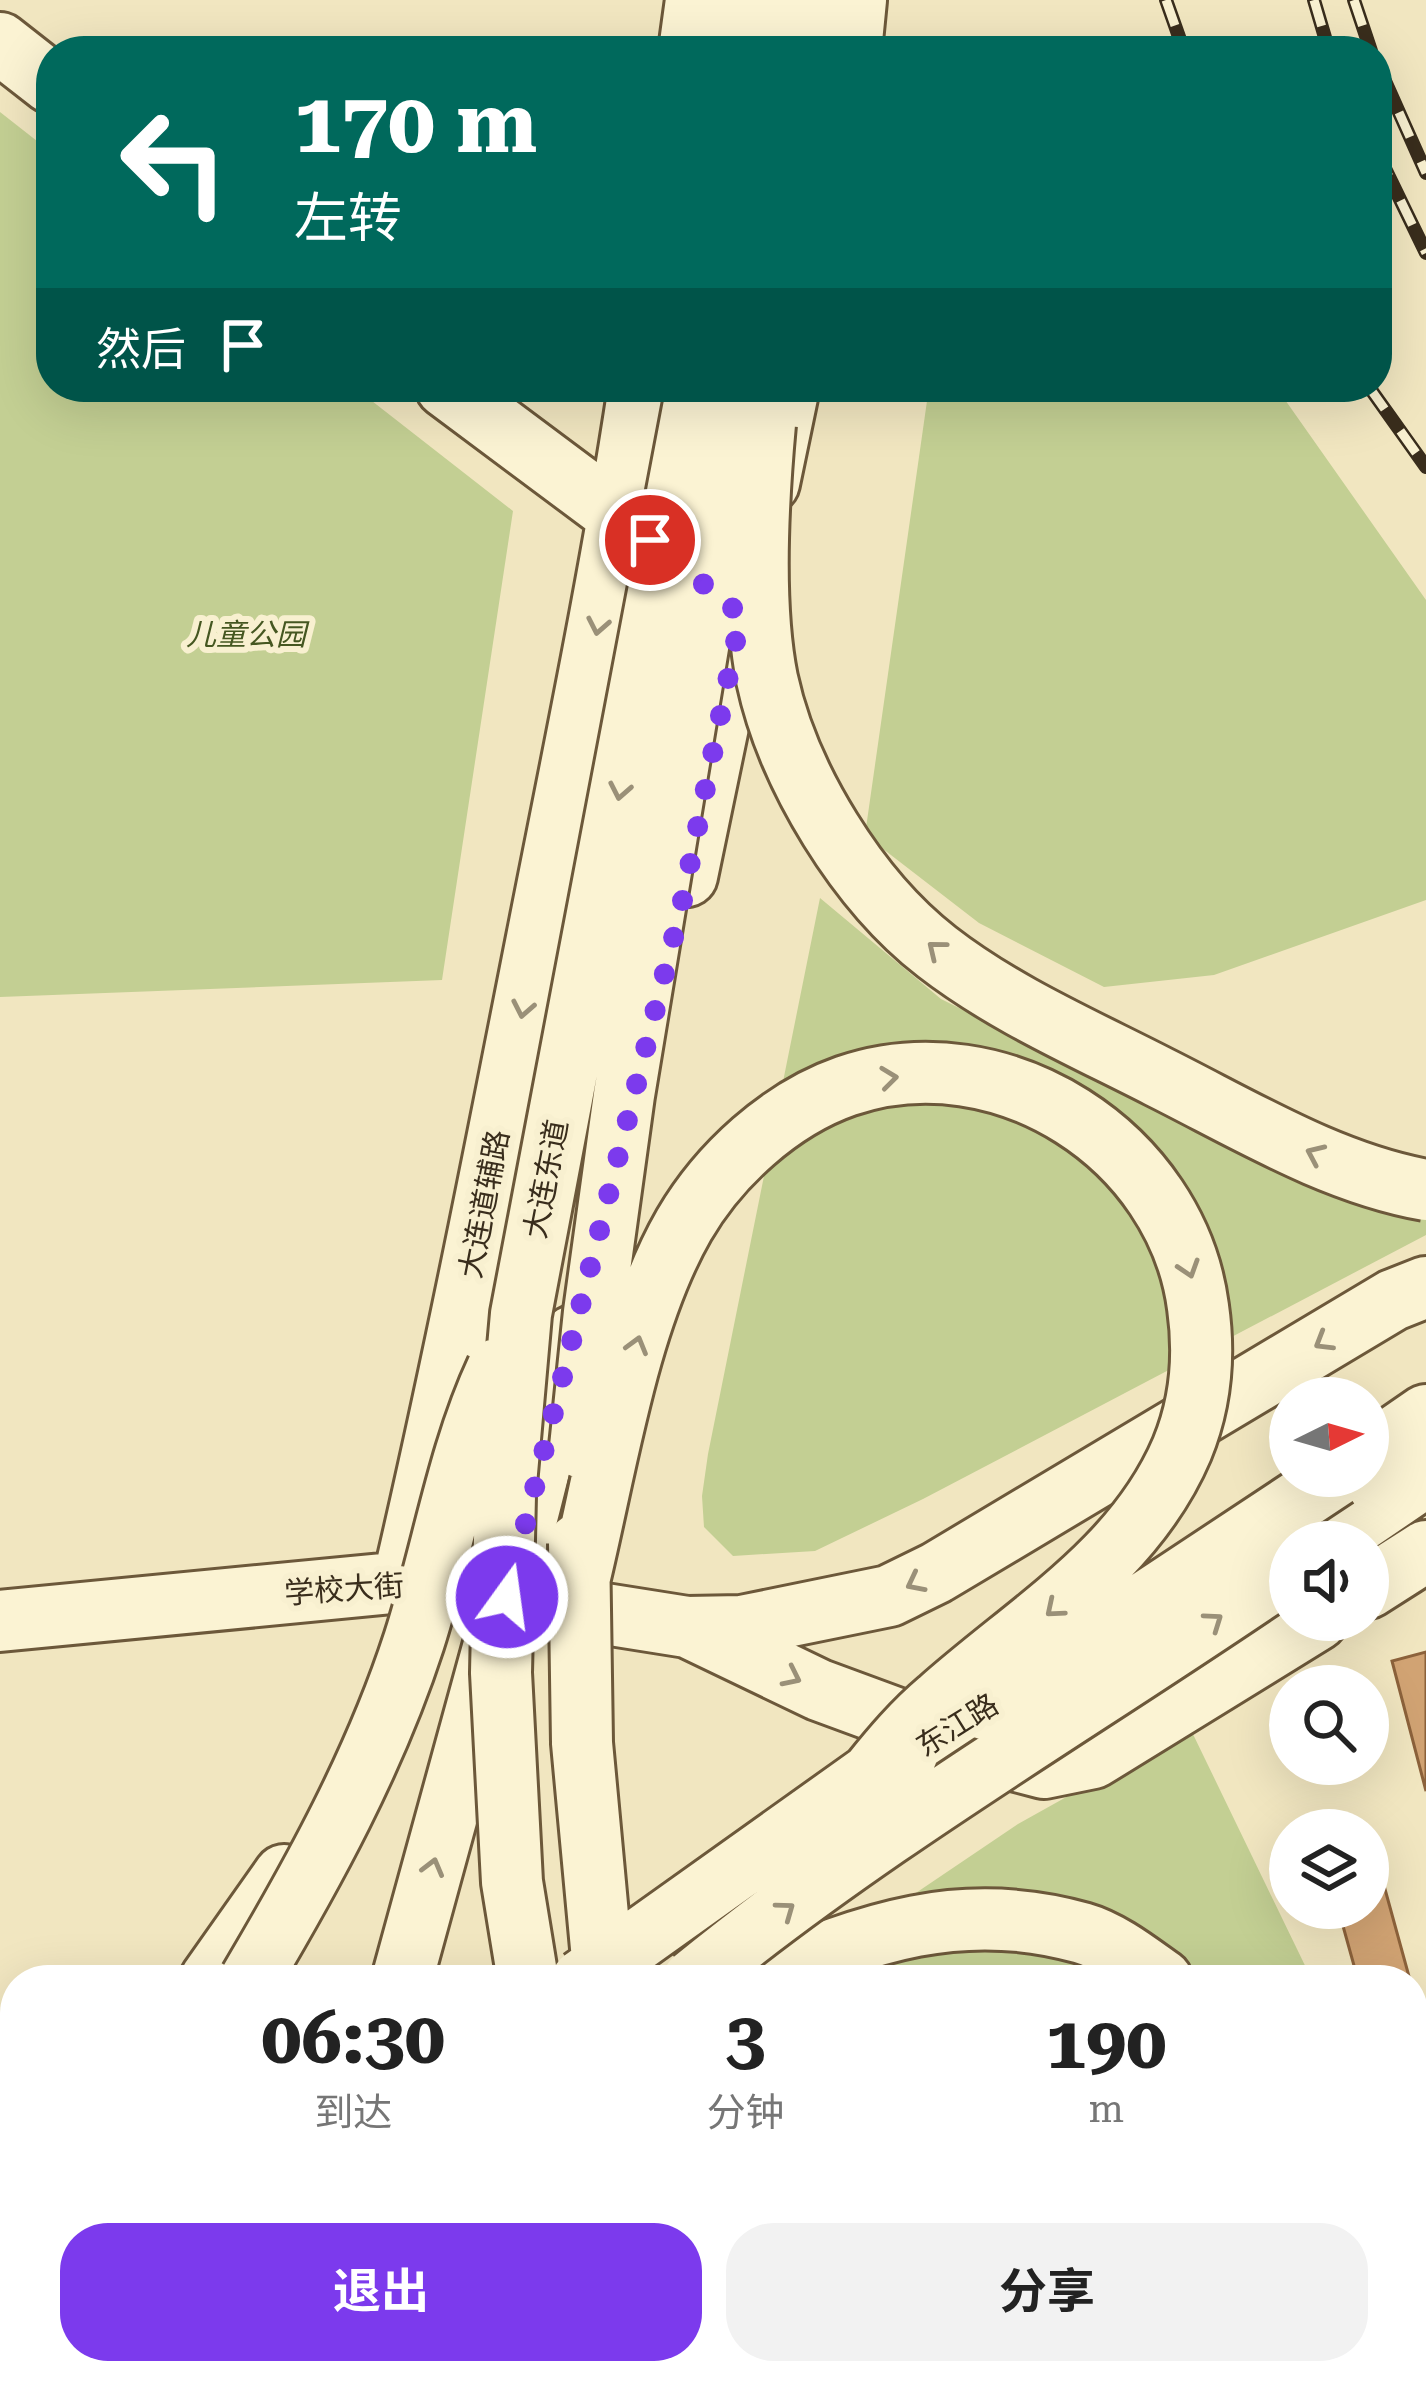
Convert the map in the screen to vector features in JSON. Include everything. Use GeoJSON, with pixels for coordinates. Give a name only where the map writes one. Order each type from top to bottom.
{"type":"FeatureCollection","features":[{"type":"Feature","properties":{"kind":"main road"},"geometry":{"type":"LineString","coordinates":[[691,36],[696,0]]}},
{"type":"Feature","properties":{"kind":"main road"},"geometry":{"type":"LineString","coordinates":[[750,36],[756,0]]}},
{"type":"Feature","properties":{"kind":"main road"},"geometry":{"type":"LineString","coordinates":[[806,36],[812,0]]}},
{"type":"Feature","properties":{"kind":"main road"},"geometry":{"type":"LineString","coordinates":[[852,36],[856,0]]}},
{"type":"Feature","properties":{"kind":"main road"},"geometry":{"type":"LineString","coordinates":[[0,43],[36,71]]}},
{"type":"Feature","properties":{"kind":"main road"},"geometry":{"type":"LineString","coordinates":[[466,402],[620,515],[741,615]]}},
{"type":"Feature","properties":{"kind":"main road","name":"大连道辅路"},"geometry":{"type":"LineString","coordinates":[[221,1965],[281,1881],[352,1745],[403,1582],[446,1395],[620,515],[637,402]]}},
{"type":"Feature","properties":{"kind":"main road","name":"大连东道"},"geometry":{"type":"LineString","coordinates":[[526,1965],[507,1823],[500,1673],[505,1495],[521,1314],[694,402]]}},
{"type":"Feature","properties":{"kind":"main road","name":"大连东道"},"geometry":{"type":"LineString","coordinates":[[603,1965],[584,1779],[580,1455],[594,1312],[646,957],[738,402]]}},
{"type":"Feature","properties":{"kind":"main road"},"geometry":{"type":"LineString","coordinates":[[768,402],[759,594],[767,679],[807,784],[833,833],[867,881],[937,952],[1057,1025],[1321,1157],[1426,1190]]}},
{"type":"Feature","properties":{"kind":"main road"},"geometry":{"type":"LineString","coordinates":[[406,1965],[507,1597],[681,908],[786,402]]}},
{"type":"Feature","properties":{"kind":"main road"},"geometry":{"type":"LineString","coordinates":[[579,1581],[634,1356],[664,1266],[684,1224],[758,1137],[830,1092],[893,1076],[980,1079],[1071,1113],[1126,1158],[1165,1210],[1177,1235],[1196,1292],[1200,1321],[1202,1371],[1196,1409],[1166,1480],[1107,1558],[1037,1623],[907,1730],[871,1774]]}},
{"type":"Feature","properties":{"kind":"main road"},"geometry":{"type":"LineString","coordinates":[[687,1627],[742,1626],[889,1596],[1012,1529],[1393,1300],[1426,1287]]}},
{"type":"Feature","properties":{"kind":"main road"},"geometry":{"type":"LineString","coordinates":[[259,1965],[323,1852],[396,1693],[436,1570],[465,1450],[521,1314]]}},
{"type":"Feature","properties":{"kind":"main road"},"geometry":{"type":"LineString","coordinates":[[1389,1440],[1426,1415]]}},
{"type":"Feature","properties":{"kind":"main road"},"geometry":{"type":"LineString","coordinates":[[1359,1521],[1426,1475]]}},
{"type":"Feature","properties":{"kind":"main road","name":"东江路"},"geometry":{"type":"LineString","coordinates":[[603,1965],[871,1774],[994,1702],[1304,1497]]}},
{"type":"Feature","properties":{"kind":"main road"},"geometry":{"type":"LineString","coordinates":[[1389,1575],[1426,1552]]}},
{"type":"Feature","properties":{"kind":"main road","name":"学校大街"},"geometry":{"type":"LineString","coordinates":[[0,1621],[403,1582],[687,1627]]}},
{"type":"Feature","properties":{"kind":"main road","name":"东江路"},"geometry":{"type":"LineString","coordinates":[[714,1965],[956,1788],[1269,1584]]}},
{"type":"Feature","properties":{"kind":"main road"},"geometry":{"type":"LineString","coordinates":[[687,1627],[819,1690],[998,1756],[1044,1768],[1093,1758],[1283,1641]]}},
{"type":"Feature","properties":{"kind":"main road"},"geometry":{"type":"LineString","coordinates":[[794,1965],[853,1940],[915,1926],[978,1920],[1084,1934],[1137,1965]]}},
{"type":"Feature","properties":{"kind":"green space","name":"儿童公园"},"geometry":{"type":"Polygon","coordinates":[[[0,112],[36,140],[36,402],[373,402],[513,511],[442,980],[0,997],[0,112]]]}},
{"type":"Feature","properties":{"kind":"green space"},"geometry":{"type":"Polygon","coordinates":[[[927,402],[1287,402],[1426,600],[1426,900],[1214,975],[1104,987],[979,923],[865,835],[927,402]]]}},
{"type":"Feature","properties":{"kind":"green space"},"geometry":{"type":"Polygon","coordinates":[[[820,898],[941,999],[1333,1193],[1426,1218],[1426,1235],[815,1551],[733,1556],[704,1527],[702,1496],[820,898]]]}},
{"type":"Feature","properties":{"kind":"green space"},"geometry":{"type":"Polygon","coordinates":[[[1190,1728],[1269,1891],[1269,1929],[1287,1929],[1305,1965],[809,1965],[1018,1824],[1190,1728]]]}},
{"type":"Feature","properties":{"kind":"building"},"geometry":{"type":"Polygon","coordinates":[[[1426,1652],[1426,1791],[1392,1661],[1426,1652]]]}},
{"type":"Feature","properties":{"kind":"building"},"geometry":{"type":"Polygon","coordinates":[[[1389,1904],[1406,1965],[1354,1965],[1344,1929],[1389,1929],[1389,1904]]]}},
{"type":"Feature","properties":{"kind":"railway"},"geometry":{"type":"LineString","coordinates":[[1166,0],[1179,36]]}},
{"type":"Feature","properties":{"kind":"railway"},"geometry":{"type":"LineString","coordinates":[[1314,0],[1325,36]]}},
{"type":"Feature","properties":{"kind":"railway"},"geometry":{"type":"LineString","coordinates":[[1354,0],[1366,36]]}},
{"type":"Feature","properties":{"kind":"railway"},"geometry":{"type":"LineString","coordinates":[[1392,97],[1426,173]]}},
{"type":"Feature","properties":{"kind":"railway"},"geometry":{"type":"LineString","coordinates":[[1392,183],[1426,253]]}},
{"type":"Feature","properties":{"kind":"railway"},"geometry":{"type":"LineString","coordinates":[[1380,402],[1426,467]]}},
{"type":"Feature","properties":{"kind":"route"},"geometry":{"type":"LineString","coordinates":[[507,1597],[681,908],[741,615],[650,540]]}}]}
